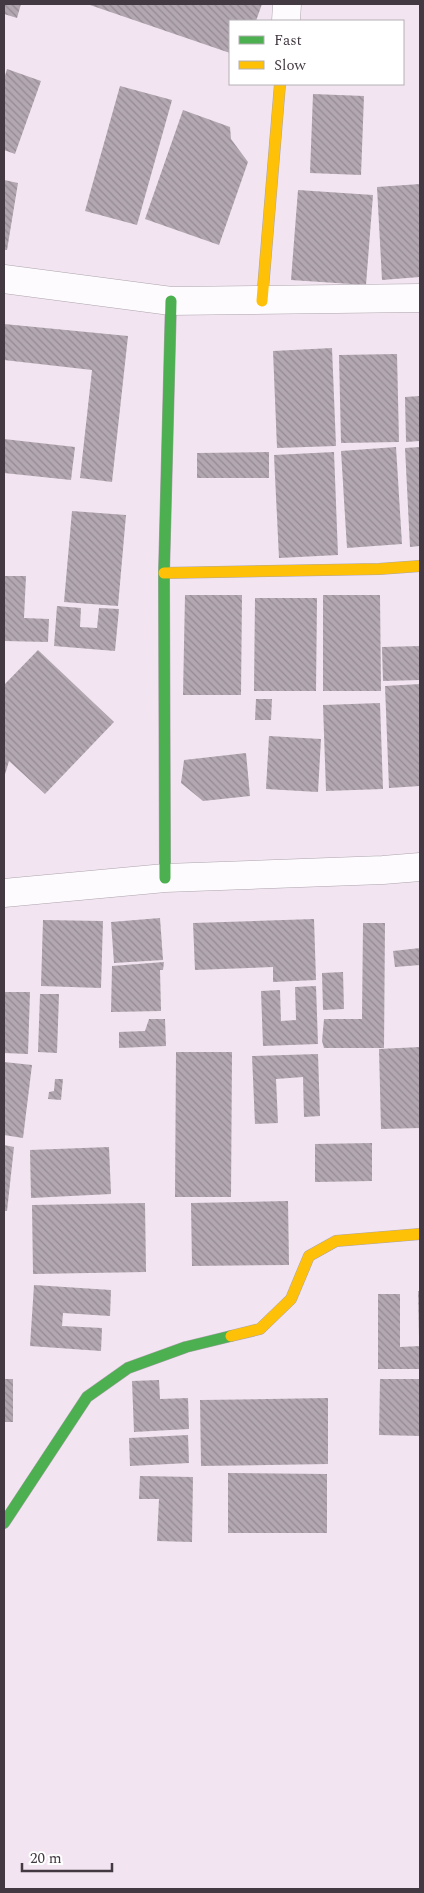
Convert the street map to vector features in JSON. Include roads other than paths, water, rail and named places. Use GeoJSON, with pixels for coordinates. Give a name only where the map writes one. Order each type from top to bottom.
{"type":"FeatureCollection","features":[{"type":"Feature","properties":{"kind":"street"},"geometry":{"type":"LineString","coordinates":[[286,20],[287,4]]}},
{"type":"Feature","properties":{"kind":"street"},"geometry":{"type":"LineString","coordinates":[[262,301],[280,85]]}},
{"type":"Feature","properties":{"kind":"street"},"geometry":{"type":"LineString","coordinates":[[4,279],[171,301],[420,298]]}},
{"type":"Feature","properties":{"kind":"street"},"geometry":{"type":"LineString","coordinates":[[165,878],[164,572],[171,301]]}},
{"type":"Feature","properties":{"kind":"street"},"geometry":{"type":"LineString","coordinates":[[164,572],[369,569],[420,566]]}},
{"type":"Feature","properties":{"kind":"street"},"geometry":{"type":"LineString","coordinates":[[4,893],[165,878],[420,867]]}},
{"type":"Feature","properties":{"kind":"street"},"geometry":{"type":"LineString","coordinates":[[4,1523],[87,1396],[128,1368],[186,1347],[260,1329],[292,1299],[308,1256],[336,1241],[420,1234]]}}]}
